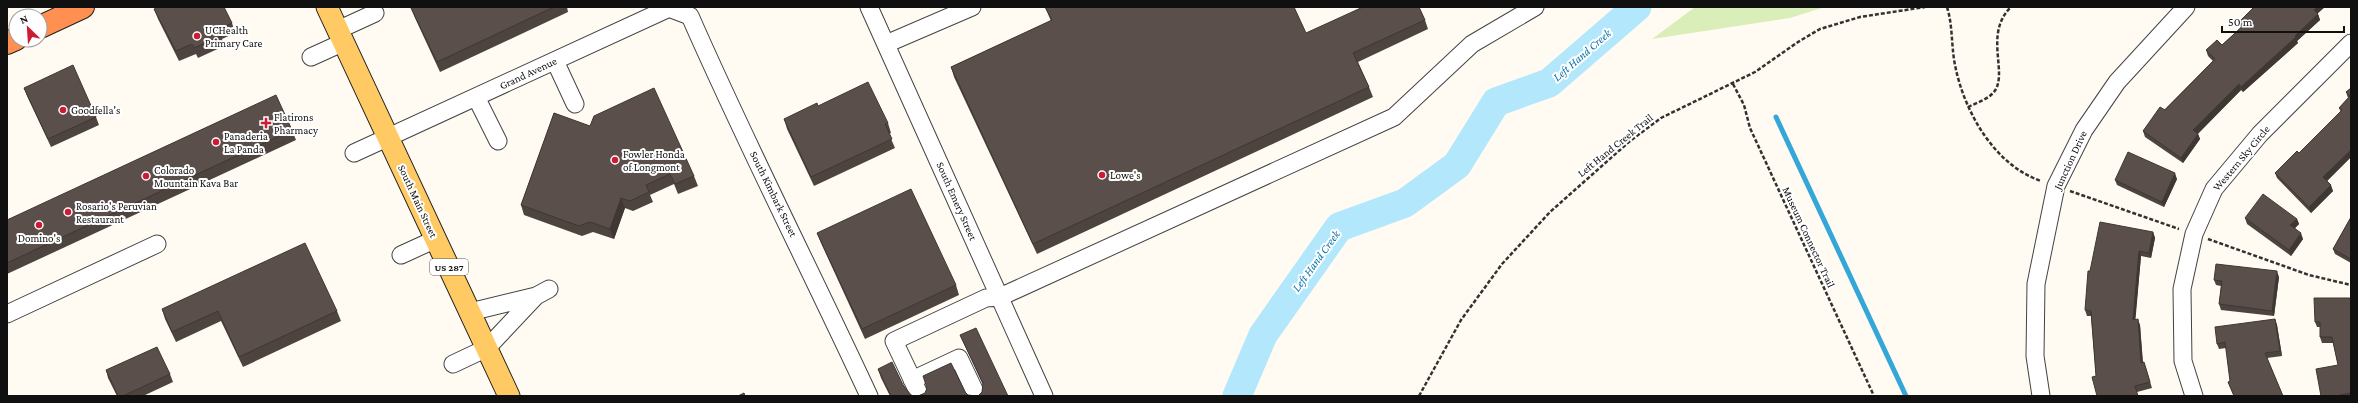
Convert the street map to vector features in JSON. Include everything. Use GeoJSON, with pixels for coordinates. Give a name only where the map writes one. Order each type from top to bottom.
{"type":"FeatureCollection","features":[{"type":"Feature","properties":{"kind":"highway"},"geometry":{"type":"LineString","coordinates":[[48,23],[83,7]]}},
{"type":"Feature","properties":{"kind":"main road","name":"South Main Street"},"geometry":{"type":"LineString","coordinates":[[327,7],[509,396]]}},
{"type":"Feature","properties":{"kind":"street","name":"South Emery Street"},"geometry":{"type":"LineString","coordinates":[[869,7],[1044,396]]}},
{"type":"Feature","properties":{"kind":"street"},"geometry":{"type":"LineString","coordinates":[[886,44],[972,7]]}},
{"type":"Feature","properties":{"kind":"street"},"geometry":{"type":"LineString","coordinates":[[920,396],[894,341],[986,298],[1000,297],[1394,117],[1472,44],[1535,7]]}},
{"type":"Feature","properties":{"kind":"street","name":"Junction Drive"},"geometry":{"type":"LineString","coordinates":[[2041,396],[2035,356],[2036,284],[2056,186],[2084,130],[2117,82],[2186,7]]}},
{"type":"Feature","properties":{"kind":"street","name":"Grand Avenue"},"geometry":{"type":"LineString","coordinates":[[354,153],[667,8]]}},
{"type":"Feature","properties":{"kind":"street","name":"South Kimbark Street"},"geometry":{"type":"LineString","coordinates":[[667,8],[690,16],[718,80],[809,267],[869,396]]}},
{"type":"Feature","properties":{"kind":"street"},"geometry":{"type":"LineString","coordinates":[[311,57],[375,13]]}},
{"type":"Feature","properties":{"kind":"street","name":"Western Sky Circle"},"geometry":{"type":"LineString","coordinates":[[2194,396],[2183,361],[2182,296],[2194,234],[2214,189],[2260,134],[2351,43]]}},
{"type":"Feature","properties":{"kind":"street"},"geometry":{"type":"LineString","coordinates":[[555,61],[575,104]]}},
{"type":"Feature","properties":{"kind":"street"},"geometry":{"type":"LineString","coordinates":[[476,97],[498,141]]}},
{"type":"Feature","properties":{"kind":"street"},"geometry":{"type":"LineString","coordinates":[[401,255],[436,239]]}},
{"type":"Feature","properties":{"kind":"street"},"geometry":{"type":"LineString","coordinates":[[7,314],[157,244]]}},
{"type":"Feature","properties":{"kind":"street"},"geometry":{"type":"LineString","coordinates":[[452,364],[487,348],[542,293],[470,312]]}},
{"type":"Feature","properties":{"kind":"street"},"geometry":{"type":"LineString","coordinates":[[912,380],[959,358],[977,396]]}},
{"type":"Feature","properties":{"kind":"path","name":"Left Hand Creek Trail"},"geometry":{"type":"LineString","coordinates":[[1419,396],[1461,320],[1502,264],[1550,212],[1609,158],[1661,118],[1755,72],[1798,42],[1820,29],[1860,17],[1925,7]]}},
{"type":"Feature","properties":{"kind":"path"},"geometry":{"type":"LineString","coordinates":[[1947,7],[1951,20],[1954,62],[1959,84],[1968,107],[1980,128],[2005,159],[2027,175],[2309,275],[2351,285]]}},
{"type":"Feature","properties":{"kind":"path"},"geometry":{"type":"LineString","coordinates":[[1968,107],[1994,93],[1999,64],[1997,33],[1999,23],[2011,7]]}},
{"type":"Feature","properties":{"kind":"path","name":"Museum Connector Trail"},"geometry":{"type":"LineString","coordinates":[[1733,84],[1744,105],[1754,135],[1874,396]]}},
{"type":"Feature","properties":{"kind":"green space"},"geometry":{"type":"Polygon","coordinates":[[[1695,7],[1825,7],[1790,18],[1652,39],[1695,7]]]}},
{"type":"Feature","properties":{"kind":"building","name":"UCHealth Primary Care"},"geometry":{"type":"Polygon","coordinates":[[[158,7],[224,7],[232,23],[217,30],[221,36],[194,48],[192,44],[176,51],[154,9],[158,7]]]}},
{"type":"Feature","properties":{"kind":"building"},"geometry":{"type":"Polygon","coordinates":[[[554,7],[437,62],[411,8],[554,7]]]}},
{"type":"Feature","properties":{"kind":"building","name":"Lowe's"},"geometry":{"type":"Polygon","coordinates":[[[1045,7],[1294,7],[1306,33],[1363,7],[1419,7],[1425,20],[1353,53],[1369,87],[1033,244],[951,67],[1052,20],[1045,7]]]}},
{"type":"Feature","properties":{"kind":"building"},"geometry":{"type":"Polygon","coordinates":[[[2254,7],[2317,7],[2314,10],[2318,14],[2295,36],[2296,37],[2241,87],[2239,84],[2193,130],[2198,134],[2181,158],[2143,131],[2160,107],[2165,110],[2215,59],[2206,50],[2217,40],[2222,45],[2243,26],[2239,22],[2254,7]]]}},
{"type":"Feature","properties":{"kind":"building","name":"Goodfella's"},"geometry":{"type":"Polygon","coordinates":[[[73,65],[96,117],[48,139],[24,88],[73,65]]]}},
{"type":"Feature","properties":{"kind":"building"},"geometry":{"type":"Polygon","coordinates":[[[868,82],[888,123],[885,124],[892,139],[811,177],[784,119],[817,103],[818,106],[868,82]]]}},
{"type":"Feature","properties":{"kind":"building","name":"Fowler Honda of Longmont"},"geometry":{"type":"Polygon","coordinates":[[[654,88],[694,176],[675,184],[670,174],[646,185],[649,192],[630,201],[621,198],[610,229],[590,222],[579,226],[521,205],[554,113],[590,126],[594,116],[654,88]]]}},
{"type":"Feature","properties":{"kind":"building"},"geometry":{"type":"Polygon","coordinates":[[[2351,88],[2351,150],[2323,177],[2331,185],[2309,207],[2275,173],[2297,151],[2299,153],[2342,110],[2339,108],[2350,96],[2346,92],[2351,88]]]}},
{"type":"Feature","properties":{"kind":"building"},"geometry":{"type":"Polygon","coordinates":[[[276,95],[292,130],[7,263],[7,220],[276,95]]]}},
{"type":"Feature","properties":{"kind":"building"},"geometry":{"type":"Polygon","coordinates":[[[2128,152],[2175,173],[2162,202],[2115,180],[2128,152]]]}},
{"type":"Feature","properties":{"kind":"building"},"geometry":{"type":"Polygon","coordinates":[[[911,189],[956,285],[862,329],[817,233],[911,189]]]}},
{"type":"Feature","properties":{"kind":"building"},"geometry":{"type":"Polygon","coordinates":[[[2263,194],[2297,219],[2290,225],[2301,233],[2289,250],[2245,218],[2263,194]]]}},
{"type":"Feature","properties":{"kind":"building"},"geometry":{"type":"Polygon","coordinates":[[[2351,217],[2351,259],[2333,249],[2351,217]]]}},
{"type":"Feature","properties":{"kind":"building"},"geometry":{"type":"Polygon","coordinates":[[[2100,222],[2153,232],[2149,253],[2139,251],[2133,320],[2138,319],[2141,363],[2144,362],[2150,382],[2135,386],[2138,396],[2097,396],[2092,377],[2096,376],[2091,311],[2085,310],[2088,271],[2090,271],[2100,222]]]}},
{"type":"Feature","properties":{"kind":"building"},"geometry":{"type":"Polygon","coordinates":[[[305,243],[337,311],[239,357],[218,311],[172,332],[162,309],[305,243]]]}},
{"type":"Feature","properties":{"kind":"building"},"geometry":{"type":"Polygon","coordinates":[[[2216,264],[2277,271],[2272,311],[2219,304],[2222,281],[2214,280],[2216,264]]]}},
{"type":"Feature","properties":{"kind":"building"},"geometry":{"type":"Polygon","coordinates":[[[2314,298],[2351,298],[2351,393],[2335,396],[2321,396],[2316,369],[2338,365],[2332,337],[2320,337],[2320,322],[2315,322],[2314,298]]]}},
{"type":"Feature","properties":{"kind":"building"},"geometry":{"type":"Polygon","coordinates":[[[2275,319],[2280,351],[2265,353],[2283,396],[2234,396],[2228,382],[2230,381],[2225,342],[2217,344],[2215,327],[2275,319]]]}},
{"type":"Feature","properties":{"kind":"building"},"geometry":{"type":"Polygon","coordinates":[[[976,328],[1008,396],[978,396],[982,392],[983,383],[960,335],[976,328]]]}},
{"type":"Feature","properties":{"kind":"building"},"geometry":{"type":"Polygon","coordinates":[[[157,347],[170,374],[123,396],[118,396],[106,370],[157,347]]]}},
{"type":"Feature","properties":{"kind":"building"},"geometry":{"type":"Polygon","coordinates":[[[892,362],[903,385],[911,395],[914,396],[891,396],[878,369],[892,362]]]}},
{"type":"Feature","properties":{"kind":"building"},"geometry":{"type":"Polygon","coordinates":[[[951,363],[965,392],[968,395],[976,396],[918,396],[925,393],[927,388],[923,376],[951,363]]]}},
{"type":"Feature","properties":{"kind":"building"},"geometry":{"type":"Polygon","coordinates":[[[744,393],[745,396],[738,396],[744,393]]]}},
{"type":"Feature","properties":{"kind":"waterway","name":"Left Hand Creek"},"geometry":{"type":"LineString","coordinates":[[1237,396],[1263,335],[1339,227],[1405,203],[1457,165],[1496,102],[1549,83],[1637,7]]}},
{"type":"Feature","properties":{"kind":"waterway"},"geometry":{"type":"LineString","coordinates":[[1776,117],[1906,396]]}},
{"type":"Feature","properties":{"kind":"place","name":"UCHealth Primary Care"},"geometry":{"type":"Point","coordinates":[197,36]}},
{"type":"Feature","properties":{"kind":"place","name":"Goodfella's"},"geometry":{"type":"Point","coordinates":[63,110]}},
{"type":"Feature","properties":{"kind":"place","name":"Flatirons Pharmacy"},"geometry":{"type":"Point","coordinates":[266,123]}},
{"type":"Feature","properties":{"kind":"place","name":"Panaderia La Panda"},"geometry":{"type":"Point","coordinates":[216,142]}},
{"type":"Feature","properties":{"kind":"place","name":"Fowler Honda of Longmont"},"geometry":{"type":"Point","coordinates":[615,160]}},
{"type":"Feature","properties":{"kind":"place","name":"Lowe's"},"geometry":{"type":"Point","coordinates":[1102,175]}},
{"type":"Feature","properties":{"kind":"place","name":"Colorado Mountain Kava Bar"},"geometry":{"type":"Point","coordinates":[146,176]}},
{"type":"Feature","properties":{"kind":"place","name":"Rosario's Peruvian Restaurant"},"geometry":{"type":"Point","coordinates":[68,212]}},
{"type":"Feature","properties":{"kind":"place","name":"Domino's"},"geometry":{"type":"Point","coordinates":[39,225]}}]}
